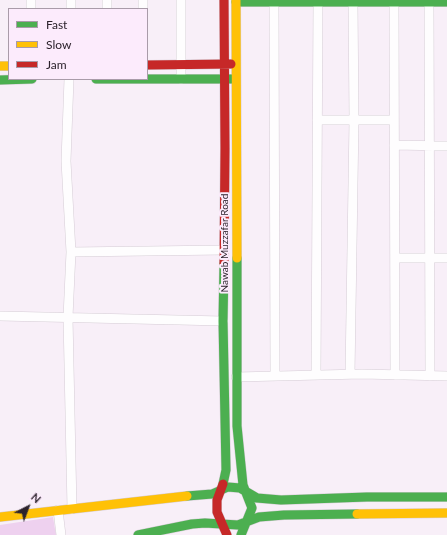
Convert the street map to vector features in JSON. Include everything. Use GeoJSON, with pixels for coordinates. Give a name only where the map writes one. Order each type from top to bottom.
{"type":"FeatureCollection","features":[{"type":"Feature","properties":{"kind":"street"},"geometry":{"type":"LineString","coordinates":[[181,0],[181,79]]}},
{"type":"Feature","properties":{"kind":"street","name":"Nawab Muzzafar Road"},"geometry":{"type":"LineString","coordinates":[[223,486],[226,470],[223,321],[226,148],[224,0]]}},
{"type":"Feature","properties":{"kind":"street"},"geometry":{"type":"LineString","coordinates":[[236,1],[447,2]]}},
{"type":"Feature","properties":{"kind":"street","name":"Nawab Muzzafar Road"},"geometry":{"type":"LineString","coordinates":[[236,1],[236,376],[237,426],[245,489]]}},
{"type":"Feature","properties":{"kind":"street"},"geometry":{"type":"LineString","coordinates":[[274,2],[276,376]]}},
{"type":"Feature","properties":{"kind":"street"},"geometry":{"type":"LineString","coordinates":[[316,375],[318,2]]}},
{"type":"Feature","properties":{"kind":"street"},"geometry":{"type":"LineString","coordinates":[[350,374],[354,120],[353,2]]}},
{"type":"Feature","properties":{"kind":"street"},"geometry":{"type":"LineString","coordinates":[[394,2],[394,375]]}},
{"type":"Feature","properties":{"kind":"street"},"geometry":{"type":"LineString","coordinates":[[429,2],[430,376]]}},
{"type":"Feature","properties":{"kind":"street"},"geometry":{"type":"LineString","coordinates":[[148,65],[236,64]]}},
{"type":"Feature","properties":{"kind":"street"},"geometry":{"type":"LineString","coordinates":[[148,79],[236,79]]}},
{"type":"Feature","properties":{"kind":"street"},"geometry":{"type":"LineString","coordinates":[[69,80],[66,161],[71,252],[68,317],[72,509]]}},
{"type":"Feature","properties":{"kind":"street"},"geometry":{"type":"LineString","coordinates":[[317,120],[394,120]]}},
{"type":"Feature","properties":{"kind":"street"},"geometry":{"type":"LineString","coordinates":[[394,145],[447,146]]}},
{"type":"Feature","properties":{"kind":"street"},"geometry":{"type":"LineString","coordinates":[[71,252],[224,250]]}},
{"type":"Feature","properties":{"kind":"street"},"geometry":{"type":"LineString","coordinates":[[395,258],[447,258]]}},
{"type":"Feature","properties":{"kind":"street"},"geometry":{"type":"LineString","coordinates":[[0,316],[223,321]]}},
{"type":"Feature","properties":{"kind":"street"},"geometry":{"type":"LineString","coordinates":[[236,376],[350,374],[447,376]]}},
{"type":"Feature","properties":{"kind":"street"},"geometry":{"type":"LineString","coordinates":[[223,486],[217,506],[218,515],[227,535]]}},
{"type":"Feature","properties":{"kind":"street"},"geometry":{"type":"LineString","coordinates":[[0,517],[171,497],[212,494],[223,486],[234,486],[245,489],[257,498],[281,500],[367,497],[447,498]]}},
{"type":"Feature","properties":{"kind":"street"},"geometry":{"type":"LineString","coordinates":[[241,535],[252,508],[245,489]]}},
{"type":"Feature","properties":{"kind":"street"},"geometry":{"type":"LineString","coordinates":[[58,510],[61,535]]}},
{"type":"Feature","properties":{"kind":"street"},"geometry":{"type":"LineString","coordinates":[[138,535],[192,524],[205,523],[233,525],[246,523],[259,517],[284,515],[447,513]]}},
{"type":"Feature","properties":{"kind":"shaded area"},"geometry":{"type":"Polygon","coordinates":[[[53,517],[56,535],[0,535],[0,525],[53,517]]]}},
{"type":"Feature","properties":{"kind":"traffic: fast"},"geometry":{"type":"LineString","coordinates":[[236,2],[447,2]]}},
{"type":"Feature","properties":{"kind":"traffic: fast"},"geometry":{"type":"LineString","coordinates":[[148,79],[233,79]]}},
{"type":"Feature","properties":{"kind":"traffic: fast"},"geometry":{"type":"LineString","coordinates":[[0,80],[8,80]]}},
{"type":"Feature","properties":{"kind":"traffic: fast"},"geometry":{"type":"LineString","coordinates":[[237,258],[237,426],[243,485],[252,508],[241,535]]}},
{"type":"Feature","properties":{"kind":"traffic: fast"},"geometry":{"type":"LineString","coordinates":[[223,484],[226,470],[223,321],[224,264]]}},
{"type":"Feature","properties":{"kind":"traffic: fast"},"geometry":{"type":"LineString","coordinates":[[187,496],[212,494],[228,487],[240,488],[257,498],[281,500],[367,497],[447,497]]}},
{"type":"Feature","properties":{"kind":"traffic: fast"},"geometry":{"type":"LineString","coordinates":[[138,535],[192,524],[205,523],[238,525],[259,517],[284,515],[357,514]]}},
{"type":"Feature","properties":{"kind":"traffic: slow"},"geometry":{"type":"LineString","coordinates":[[236,0],[237,258]]}},
{"type":"Feature","properties":{"kind":"traffic: slow"},"geometry":{"type":"LineString","coordinates":[[0,66],[8,66]]}},
{"type":"Feature","properties":{"kind":"traffic: slow"},"geometry":{"type":"LineString","coordinates":[[0,517],[187,496]]}},
{"type":"Feature","properties":{"kind":"traffic: slow"},"geometry":{"type":"LineString","coordinates":[[357,514],[447,513]]}},
{"type":"Feature","properties":{"kind":"traffic: jam"},"geometry":{"type":"LineString","coordinates":[[224,0],[224,264]]}},
{"type":"Feature","properties":{"kind":"traffic: jam"},"geometry":{"type":"LineString","coordinates":[[148,65],[231,64]]}},
{"type":"Feature","properties":{"kind":"traffic: jam"},"geometry":{"type":"LineString","coordinates":[[223,484],[217,500],[217,512],[227,535]]}}]}
